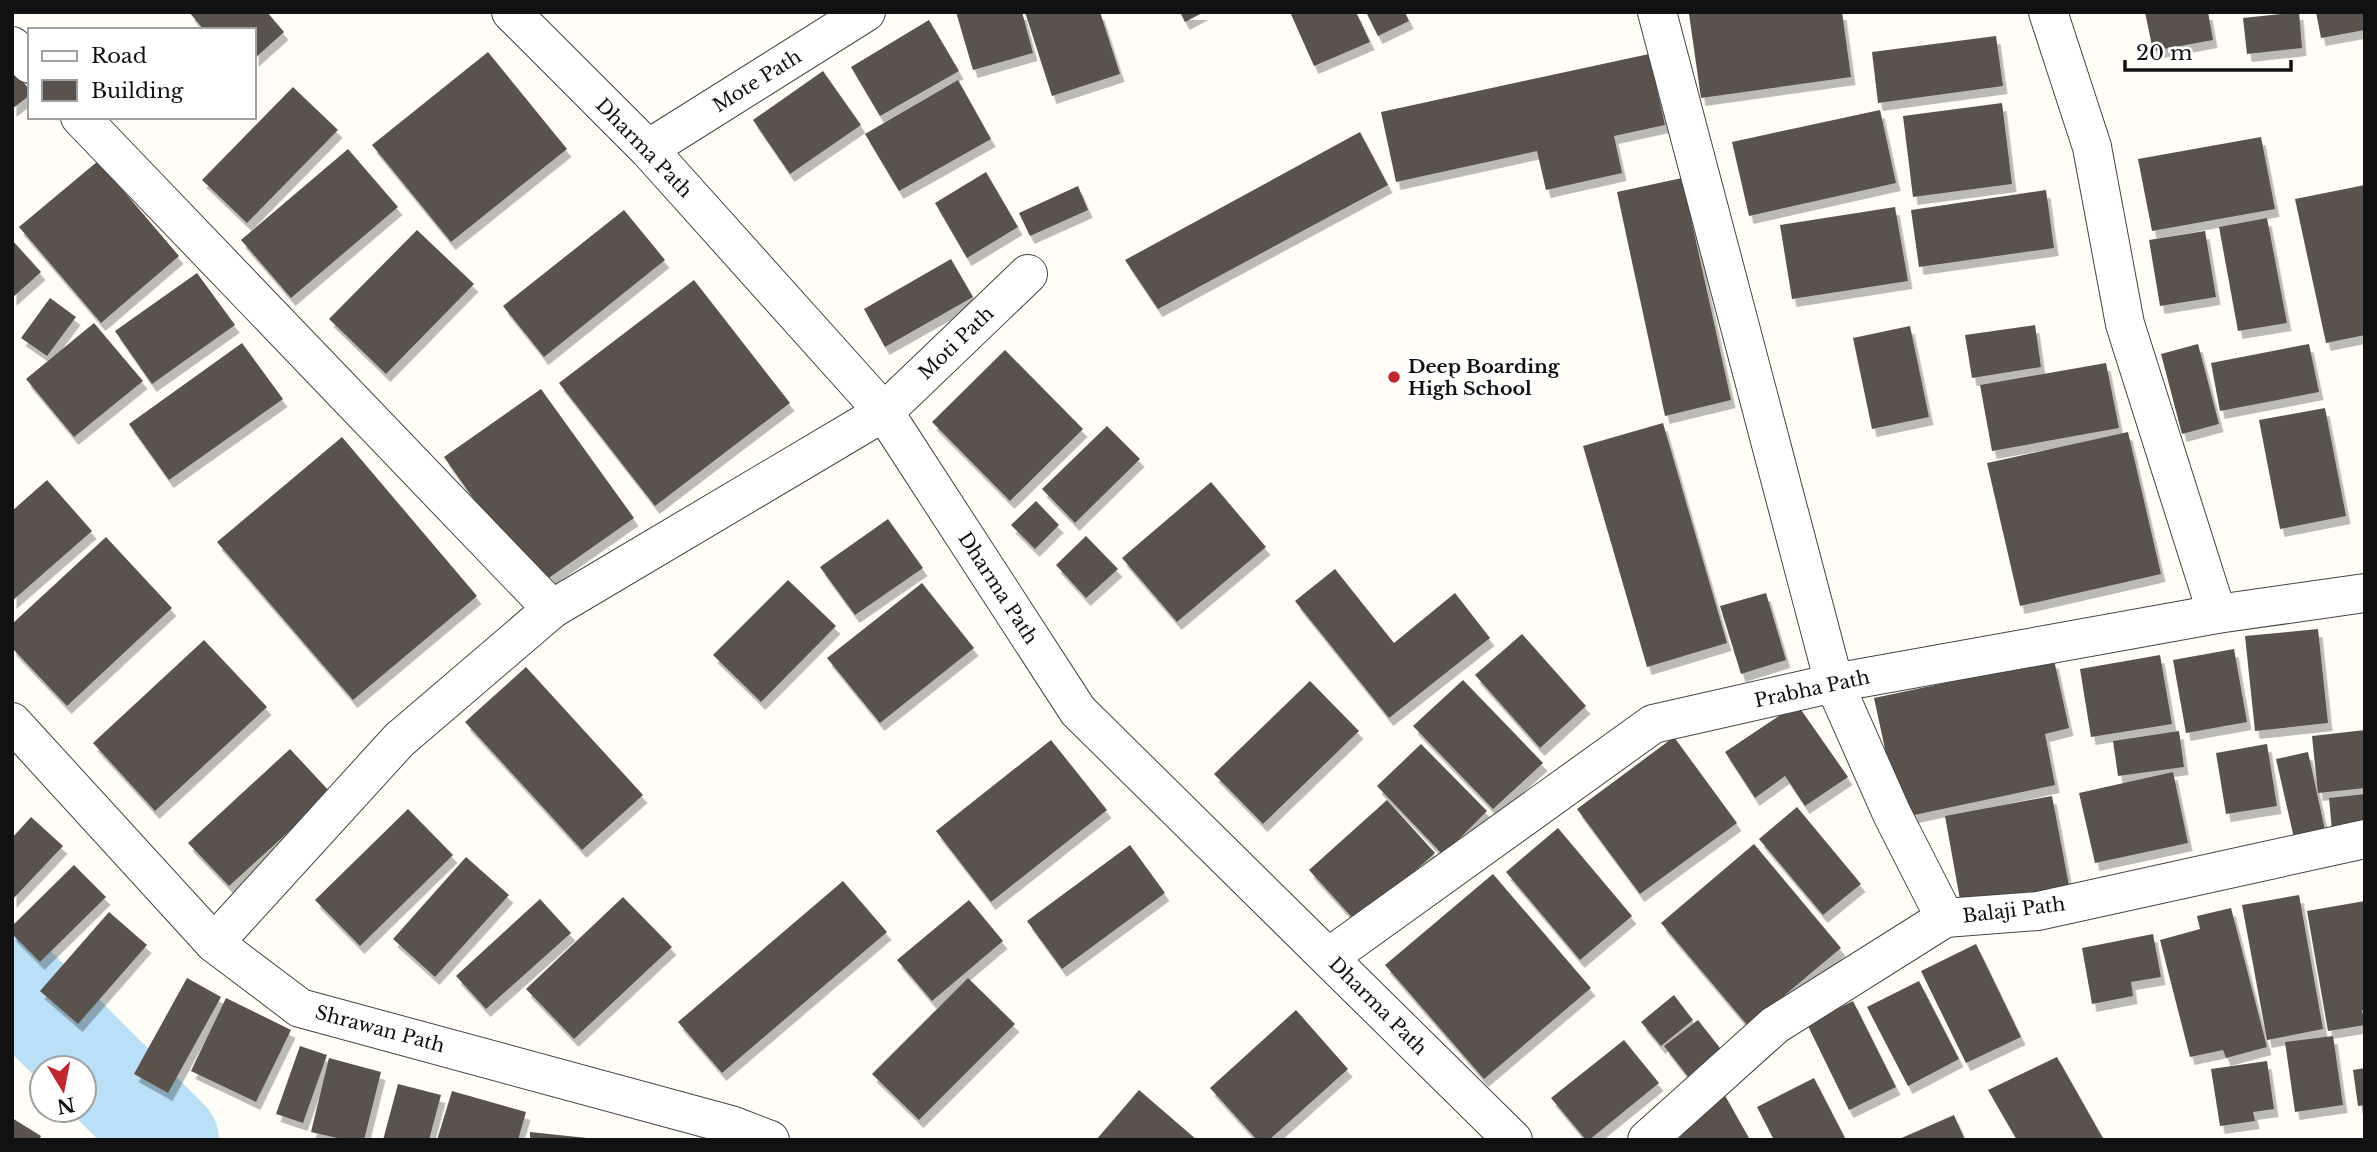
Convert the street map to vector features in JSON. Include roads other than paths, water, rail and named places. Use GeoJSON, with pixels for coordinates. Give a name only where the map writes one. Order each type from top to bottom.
{"type":"FeatureCollection","features":[{"type":"Feature","properties":{"kind":"street","name":"Dharma Path"},"geometry":{"type":"LineString","coordinates":[[510,12],[648,149],[884,412],[1078,711],[1513,1140]]}},
{"type":"Feature","properties":{"kind":"street","name":"Mote Path"},"geometry":{"type":"LineString","coordinates":[[648,149],[866,12]]}},
{"type":"Feature","properties":{"kind":"street"},"geometry":{"type":"LineString","coordinates":[[1657,12],[1834,683],[1892,814],[1945,918]]}},
{"type":"Feature","properties":{"kind":"street"},"geometry":{"type":"LineString","coordinates":[[2048,12],[2092,147],[2125,324],[2217,614]]}},
{"type":"Feature","properties":{"kind":"street"},"geometry":{"type":"LineString","coordinates":[[12,46],[28,62]]}},
{"type":"Feature","properties":{"kind":"street"},"geometry":{"type":"LineString","coordinates":[[82,119],[552,609]]}},
{"type":"Feature","properties":{"kind":"street","name":"Moti Path"},"geometry":{"type":"LineString","coordinates":[[214,943],[399,740],[552,609],[884,412],[1028,274]]}},
{"type":"Feature","properties":{"kind":"street","name":"Prabha Path"},"geometry":{"type":"LineString","coordinates":[[1329,957],[1653,724],[1834,683],[2217,614],[2365,593]]}},
{"type":"Feature","properties":{"kind":"street","name":"Shrawan Path"},"geometry":{"type":"LineString","coordinates":[[12,722],[214,943],[300,1008],[731,1125],[770,1140]]}},
{"type":"Feature","properties":{"kind":"street","name":"Balaji Path"},"geometry":{"type":"LineString","coordinates":[[1647,1140],[1775,1025],[1945,918],[2038,911],[2365,839]]}},
{"type":"Feature","properties":{"kind":"waterway"},"geometry":{"type":"LineString","coordinates":[[12,983],[169,1140]]}},
{"type":"Feature","properties":{"kind":"place","name":"Deep Boarding High School"},"geometry":{"type":"Point","coordinates":[1394,377]}}]}
